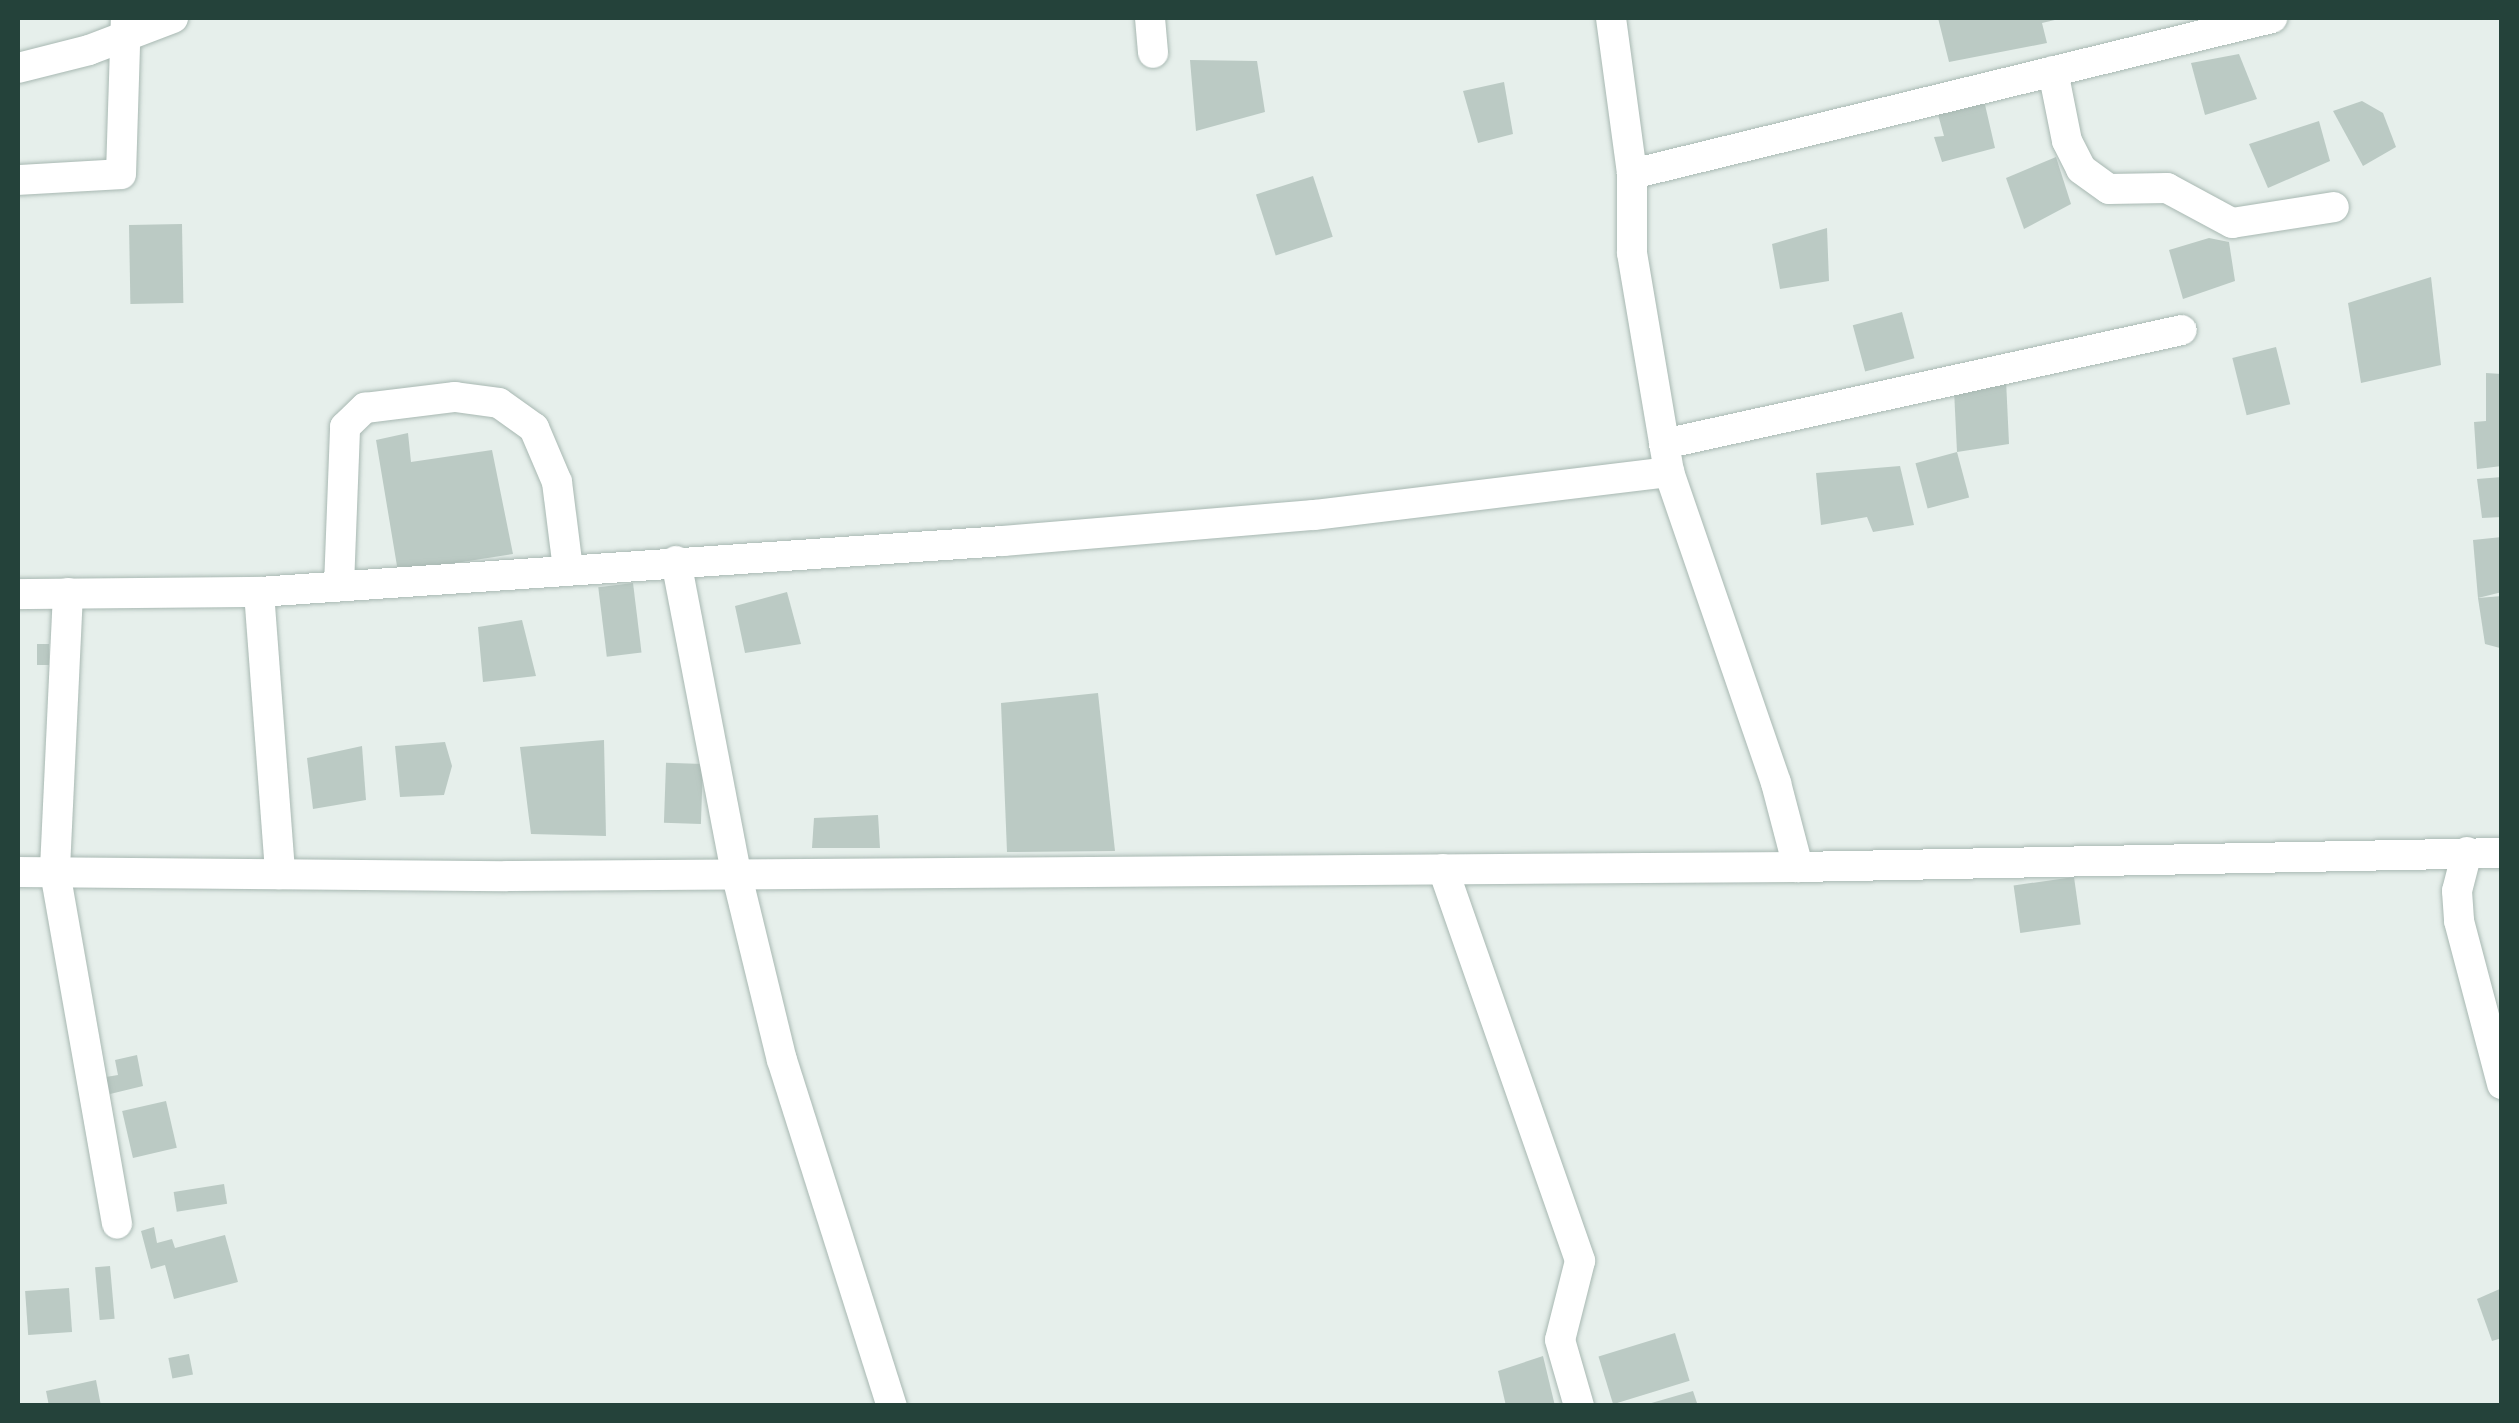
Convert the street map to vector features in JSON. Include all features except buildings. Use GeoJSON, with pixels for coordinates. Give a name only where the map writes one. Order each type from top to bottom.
{"type":"FeatureCollection","features":[{"type":"Feature","properties":{"kind":"street"},"geometry":{"type":"LineString","coordinates":[[18,68],[127,26],[173,18]]}},
{"type":"Feature","properties":{"kind":"street"},"geometry":{"type":"LineString","coordinates":[[1150,18],[1153,53]]}},
{"type":"Feature","properties":{"kind":"street"},"geometry":{"type":"LineString","coordinates":[[1611,18],[1632,174],[1632,253],[1666,458],[1776,784],[1798,867]]}},
{"type":"Feature","properties":{"kind":"street"},"geometry":{"type":"LineString","coordinates":[[1632,174],[2272,18]]}},
{"type":"Feature","properties":{"kind":"street"},"geometry":{"type":"LineString","coordinates":[[18,180],[121,174],[127,26]]}},
{"type":"Feature","properties":{"kind":"street"},"geometry":{"type":"LineString","coordinates":[[2053,71],[2067,141],[2081,169],[2109,189],[2167,188],[2232,222],[2334,207]]}},
{"type":"Feature","properties":{"kind":"street"},"geometry":{"type":"LineString","coordinates":[[18,594],[260,592],[1294,517],[1666,458],[2182,330]]}},
{"type":"Feature","properties":{"kind":"street"},"geometry":{"type":"LineString","coordinates":[[339,586],[345,427],[366,408],[455,397],[499,403],[534,428],[556,482],[568,569]]}},
{"type":"Feature","properties":{"kind":"street"},"geometry":{"type":"LineString","coordinates":[[676,561],[736,872],[782,1060],[892,1406]]}},
{"type":"Feature","properties":{"kind":"street"},"geometry":{"type":"LineString","coordinates":[[260,592],[280,874]]}},
{"type":"Feature","properties":{"kind":"street"},"geometry":{"type":"LineString","coordinates":[[68,593],[55,872],[117,1224]]}},
{"type":"Feature","properties":{"kind":"street"},"geometry":{"type":"LineString","coordinates":[[2467,852],[2457,891],[2459,921],[2502,1084]]}},
{"type":"Feature","properties":{"kind":"street"},"geometry":{"type":"LineString","coordinates":[[18,872],[1442,870],[2502,853]]}},
{"type":"Feature","properties":{"kind":"street"},"geometry":{"type":"LineString","coordinates":[[1442,870],[1580,1261],[1560,1340],[1579,1406]]}}]}
